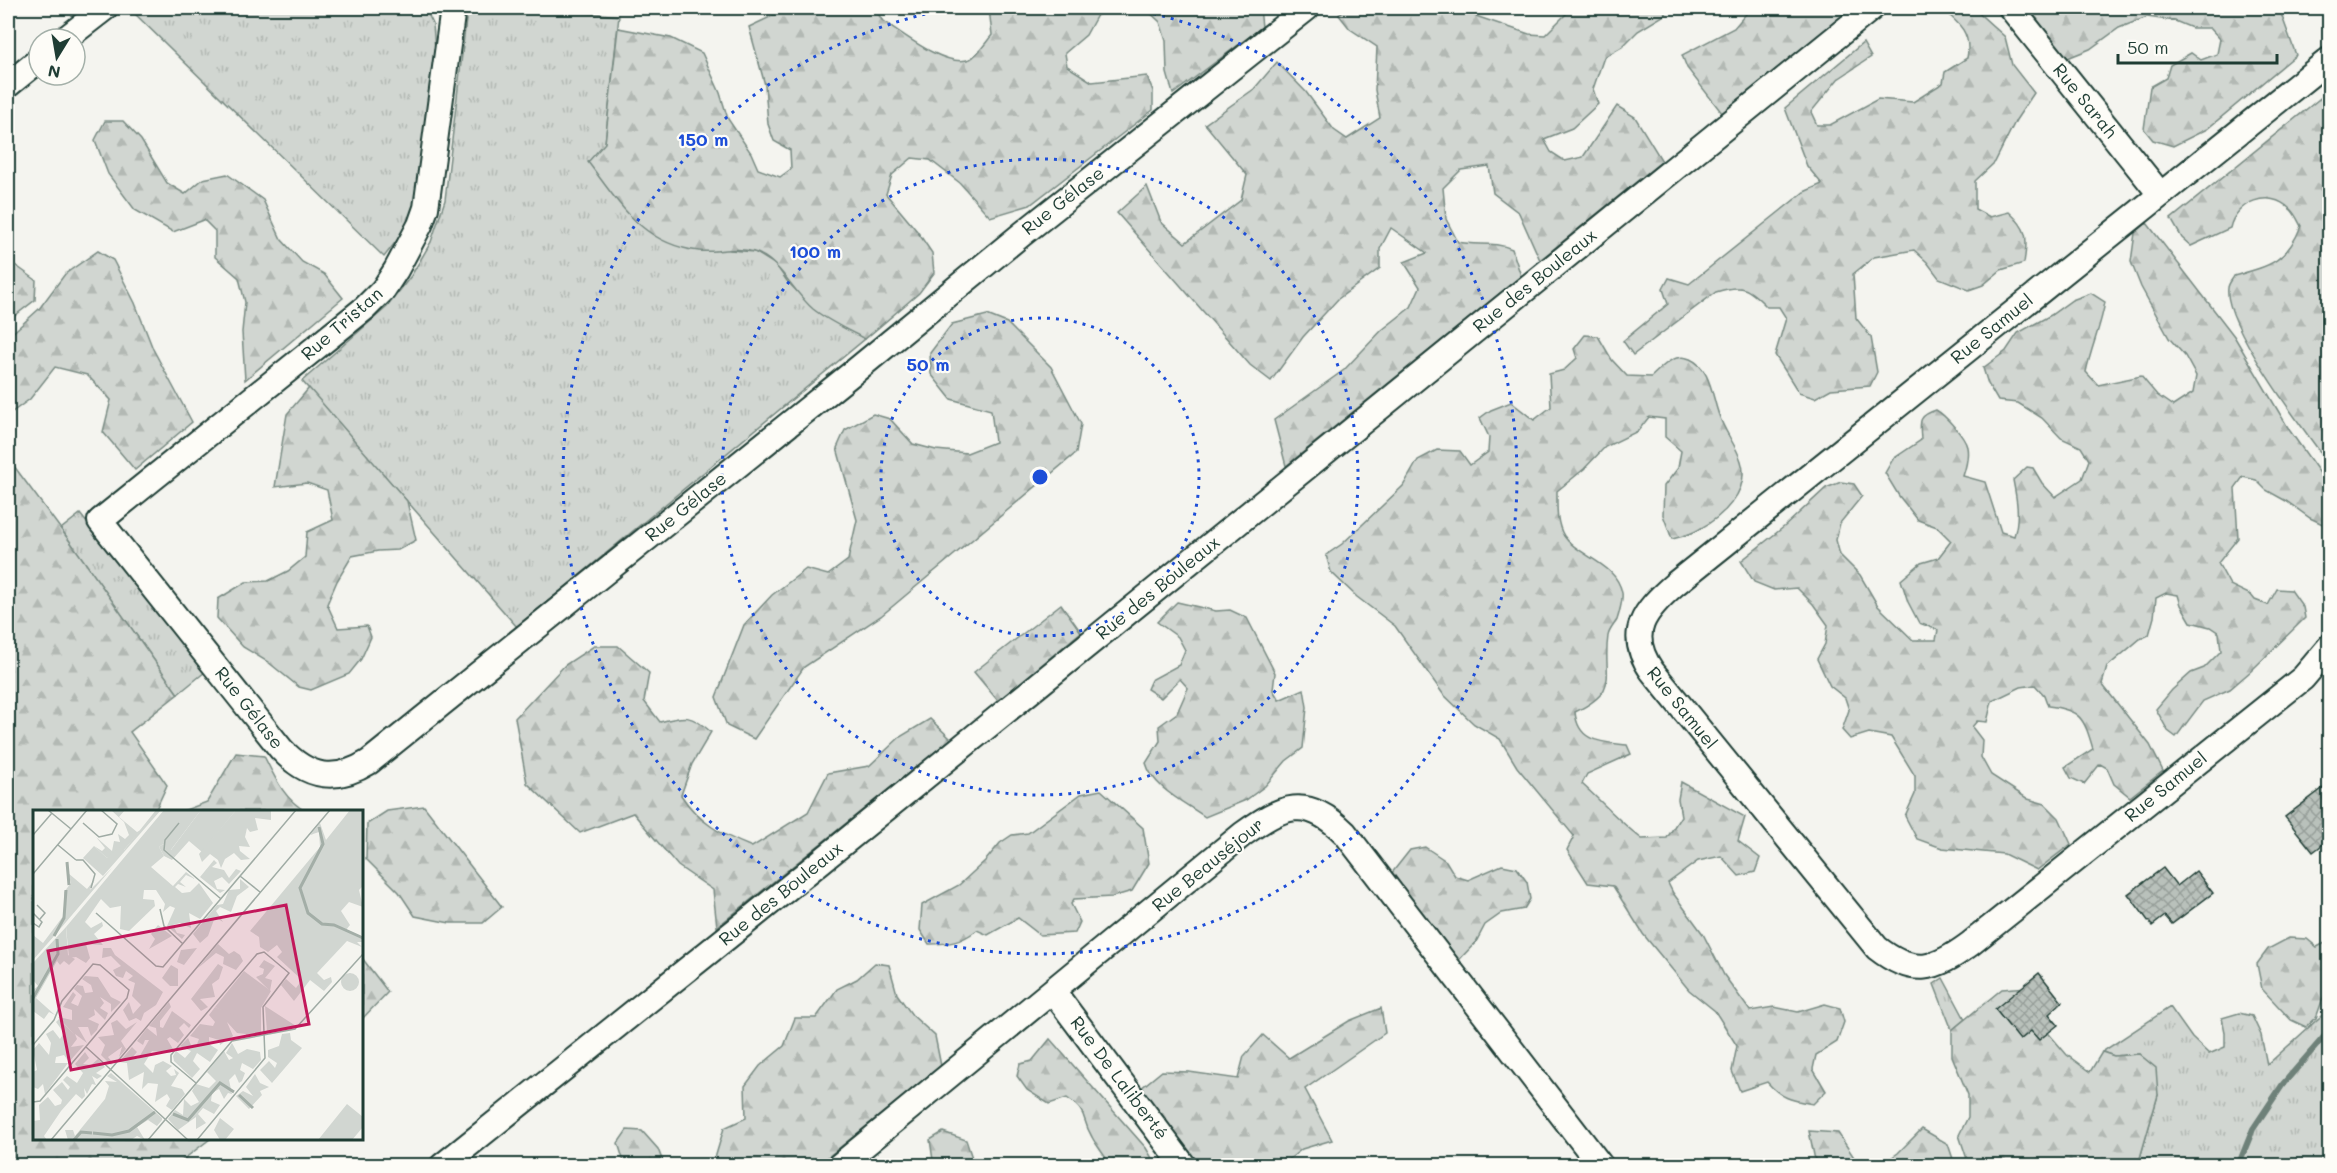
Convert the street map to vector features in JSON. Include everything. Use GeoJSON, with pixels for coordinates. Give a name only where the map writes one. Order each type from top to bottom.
{"type":"FeatureCollection","features":[{"type":"Feature","properties":{"kind":"street"},"geometry":{"type":"LineString","coordinates":[[80,27],[105,8]]}},
{"type":"Feature","properties":{"kind":"street","name":"Rue Tristan"},"geometry":{"type":"LineString","coordinates":[[100,521],[365,308],[383,291],[410,245],[426,208],[453,8]]}},
{"type":"Feature","properties":{"kind":"street","name":"Rue Gélase"},"geometry":{"type":"LineString","coordinates":[[100,521],[294,762],[309,771],[325,775],[339,775],[355,771],[1307,8]]}},
{"type":"Feature","properties":{"kind":"street","name":"Rue des Bouleaux"},"geometry":{"type":"LineString","coordinates":[[442,1166],[745,923],[1872,8]]}},
{"type":"Feature","properties":{"kind":"street","name":"Rue Sarah"},"geometry":{"type":"LineString","coordinates":[[2011,8],[2160,194]]}},
{"type":"Feature","properties":{"kind":"street","name":"Rue Samuel"},"geometry":{"type":"LineString","coordinates":[[2330,59],[1659,599],[1648,610],[1641,624],[1639,641],[1642,657],[1877,948],[1890,958],[1921,969],[1943,962],[1970,944],[2303,678],[2330,646]]}},
{"type":"Feature","properties":{"kind":"street"},"geometry":{"type":"LineString","coordinates":[[8,85],[27,70]]}},
{"type":"Feature","properties":{"kind":"street","name":"Rue Beauséjour"},"geometry":{"type":"LineString","coordinates":[[839,1166],[1243,834],[1265,819],[1293,807],[1306,809],[1329,820],[1345,833],[1601,1166]]}},
{"type":"Feature","properties":{"kind":"street","name":"Rue De Laliberté"},"geometry":{"type":"LineString","coordinates":[[1053,992],[1184,1166]]}},
{"type":"Feature","properties":{"kind":"green space"},"geometry":{"type":"Polygon","coordinates":[[[129,8],[425,8],[433,24],[435,50],[423,174],[416,203],[401,235],[384,257],[129,8]]]}},
{"type":"Feature","properties":{"kind":"green space"},"geometry":{"type":"Polygon","coordinates":[[[470,8],[542,8],[619,16],[605,143],[730,250],[755,252],[776,265],[787,281],[814,309],[865,339],[517,627],[302,381],[387,307],[411,276],[431,242],[445,200],[467,11],[470,8]]]}},
{"type":"Feature","properties":{"kind":"green space"},"geometry":{"type":"Polygon","coordinates":[[[785,8],[879,8],[877,12],[882,20],[924,48],[949,59],[960,61],[973,57],[992,35],[989,8],[1117,8],[1097,15],[1086,35],[1065,53],[1067,66],[1092,82],[1147,76],[1153,91],[1153,110],[1030,205],[990,217],[960,183],[930,160],[912,158],[892,175],[886,194],[932,253],[934,273],[919,293],[865,339],[813,309],[779,269],[763,256],[747,250],[699,251],[679,247],[647,231],[622,207],[588,162],[605,143],[618,28],[671,38],[702,53],[720,93],[728,119],[751,153],[758,169],[780,177],[791,169],[790,150],[774,141],[768,124],[765,85],[749,27],[785,8]]]}},
{"type":"Feature","properties":{"kind":"green space"},"geometry":{"type":"Polygon","coordinates":[[[1145,8],[1260,8],[1262,27],[1173,94],[1167,73],[1166,41],[1160,22],[1145,8]]]}},
{"type":"Feature","properties":{"kind":"green space"},"geometry":{"type":"Polygon","coordinates":[[[1346,8],[1452,8],[1529,34],[1545,35],[1572,8],[1669,8],[1663,16],[1638,31],[1622,47],[1604,57],[1593,89],[1598,104],[1572,128],[1544,139],[1551,152],[1565,161],[1583,157],[1617,106],[1635,117],[1662,161],[1540,260],[1519,213],[1493,193],[1489,166],[1461,170],[1443,188],[1446,219],[1458,242],[1499,245],[1512,249],[1521,276],[1286,466],[1274,420],[1344,370],[1382,330],[1411,307],[1420,287],[1404,262],[1427,253],[1391,228],[1380,249],[1380,268],[1338,299],[1303,337],[1271,381],[1250,365],[1117,213],[1147,186],[1161,222],[1185,243],[1241,200],[1247,175],[1205,124],[1254,89],[1277,62],[1306,92],[1334,130],[1347,139],[1380,118],[1375,90],[1377,47],[1350,29],[1339,15],[1346,8]]]}},
{"type":"Feature","properties":{"kind":"green space"},"geometry":{"type":"Polygon","coordinates":[[[1751,8],[1852,8],[1722,113],[1687,68],[1682,55],[1734,28],[1751,8]]]}},
{"type":"Feature","properties":{"kind":"green space"},"geometry":{"type":"Polygon","coordinates":[[[1941,8],[1973,8],[2005,37],[2012,65],[2034,93],[2016,120],[1995,162],[1975,181],[1975,209],[1990,217],[2009,212],[2023,229],[2026,240],[2024,263],[2001,270],[1983,285],[1969,290],[1939,278],[1914,250],[1874,257],[1853,274],[1856,318],[1871,337],[1877,372],[1870,386],[1831,389],[1815,398],[1799,393],[1775,355],[1786,318],[1779,307],[1767,307],[1755,295],[1739,288],[1716,292],[1633,355],[1623,341],[1668,304],[1663,289],[1669,278],[1689,284],[1804,192],[1822,184],[1807,166],[1785,108],[1863,43],[1871,57],[1838,79],[1811,112],[1817,125],[1830,125],[1878,99],[1913,102],[1943,83],[1945,72],[1967,58],[1968,42],[1963,29],[1941,8]]]}},
{"type":"Feature","properties":{"kind":"green space"},"geometry":{"type":"Polygon","coordinates":[[[2027,8],[2279,8],[2296,55],[2207,129],[2173,146],[2153,140],[2144,129],[2150,87],[2166,78],[2170,65],[2191,53],[2201,60],[2217,54],[2220,39],[2210,28],[2192,28],[2175,21],[2147,17],[2119,28],[2090,49],[2065,59],[2027,8]]]}},
{"type":"Feature","properties":{"kind":"green space"},"geometry":{"type":"Polygon","coordinates":[[[2329,91],[2329,464],[2268,378],[2238,326],[2230,305],[2228,286],[2234,276],[2275,261],[2290,248],[2301,226],[2295,215],[2282,203],[2273,199],[2254,201],[2239,211],[2230,228],[2191,246],[2182,238],[2171,219],[2329,91]]]}},
{"type":"Feature","properties":{"kind":"green space"},"geometry":{"type":"Polygon","coordinates":[[[105,121],[123,121],[141,140],[167,183],[185,194],[203,179],[227,174],[263,200],[281,239],[302,262],[324,274],[343,298],[245,380],[242,332],[245,302],[239,278],[215,257],[215,231],[204,220],[173,232],[135,210],[108,174],[95,140],[105,121]]]}},
{"type":"Feature","properties":{"kind":"green space"},"geometry":{"type":"Polygon","coordinates":[[[2147,223],[2234,336],[2290,431],[2329,486],[2329,527],[2310,518],[2266,490],[2256,480],[2243,477],[2235,488],[2238,538],[2218,563],[2230,585],[2268,605],[2277,589],[2291,590],[2303,607],[2305,618],[2230,689],[2203,701],[2176,737],[2168,731],[2156,709],[2191,673],[2204,668],[2221,651],[2219,633],[2210,627],[2191,622],[2178,595],[2166,593],[2156,598],[2149,635],[2140,639],[2107,667],[2102,684],[2150,745],[2163,771],[2130,797],[2114,784],[2107,768],[2100,764],[2084,784],[2071,778],[2065,767],[2093,749],[2087,730],[2080,717],[2074,713],[2048,706],[2044,695],[2035,685],[2021,687],[1992,701],[1987,722],[1977,721],[1972,727],[1982,740],[1981,757],[1991,775],[2028,799],[2045,804],[2059,818],[2071,844],[2037,870],[2004,854],[1942,848],[1917,839],[1905,816],[1915,794],[1915,776],[1891,737],[1869,733],[1850,739],[1842,730],[1849,710],[1845,698],[1830,686],[1817,659],[1825,644],[1828,625],[1813,604],[1797,588],[1774,590],[1754,582],[1741,561],[1785,526],[1826,488],[1841,482],[1854,484],[1862,496],[1840,523],[1836,540],[1840,555],[1860,575],[1878,606],[1913,640],[1936,640],[1938,630],[1919,623],[1908,602],[1901,580],[1921,563],[1938,558],[1951,541],[1937,527],[1918,520],[1885,473],[1893,459],[1921,440],[1921,420],[1925,415],[1936,410],[1963,438],[1968,451],[1963,476],[1985,482],[2001,532],[2014,536],[2017,501],[2013,480],[2027,467],[2033,468],[2042,483],[2055,497],[2082,479],[2089,460],[2081,447],[2061,438],[2042,418],[2018,403],[1998,401],[1988,384],[1983,368],[2006,351],[2018,333],[2051,315],[2072,300],[2091,293],[2105,302],[2086,372],[2098,385],[2141,376],[2157,395],[2173,406],[2193,393],[2196,376],[2185,356],[2169,338],[2141,287],[2131,262],[2135,233],[2147,223]]]}},
{"type":"Feature","properties":{"kind":"green space"},"geometry":{"type":"Polygon","coordinates":[[[98,251],[113,260],[135,303],[153,349],[192,422],[135,470],[103,432],[111,400],[87,375],[55,367],[30,399],[8,415],[8,337],[39,309],[65,274],[98,251]]]}},
{"type":"Feature","properties":{"kind":"green space"},"geometry":{"type":"Polygon","coordinates":[[[8,260],[36,280],[35,300],[8,321],[8,260]]]}},
{"type":"Feature","properties":{"kind":"green space"},"geometry":{"type":"Polygon","coordinates":[[[987,315],[1007,323],[1051,367],[1081,424],[1076,453],[881,616],[804,667],[754,739],[727,726],[716,697],[744,625],[772,595],[806,569],[828,575],[848,560],[857,520],[837,448],[845,430],[873,414],[890,419],[913,444],[936,450],[967,453],[995,442],[991,410],[951,399],[931,374],[930,353],[952,324],[987,315]]]}},
{"type":"Feature","properties":{"kind":"green space"},"geometry":{"type":"Polygon","coordinates":[[[1585,335],[1598,336],[1612,360],[1627,376],[1651,377],[1664,365],[1679,357],[1697,363],[1707,376],[1721,421],[1739,455],[1743,472],[1738,493],[1725,510],[1695,532],[1672,539],[1663,515],[1664,486],[1678,468],[1681,451],[1665,437],[1665,419],[1649,417],[1638,431],[1605,447],[1584,469],[1557,491],[1558,520],[1564,536],[1570,543],[1613,574],[1622,593],[1617,620],[1608,636],[1605,688],[1590,704],[1575,712],[1577,722],[1586,735],[1600,741],[1627,745],[1631,754],[1587,774],[1582,784],[1642,839],[1667,838],[1681,816],[1678,799],[1681,782],[1745,817],[1738,841],[1760,858],[1755,872],[1739,876],[1721,856],[1698,861],[1668,883],[1703,934],[1724,975],[1750,1011],[1774,1007],[1798,1012],[1825,1004],[1840,1008],[1844,1022],[1837,1042],[1816,1055],[1813,1069],[1826,1091],[1813,1104],[1787,1098],[1767,1082],[1740,1091],[1732,1071],[1737,1046],[1715,1011],[1689,990],[1643,934],[1613,886],[1588,883],[1567,850],[1574,836],[1517,767],[1500,739],[1474,724],[1443,694],[1395,626],[1357,597],[1331,572],[1326,555],[1342,544],[1403,486],[1418,460],[1437,450],[1460,451],[1470,465],[1488,452],[1489,437],[1480,418],[1491,410],[1511,402],[1534,420],[1551,407],[1549,374],[1564,370],[1577,358],[1574,349],[1585,335]]]}},
{"type":"Feature","properties":{"kind":"green space"},"geometry":{"type":"Polygon","coordinates":[[[309,388],[407,501],[416,540],[398,550],[352,556],[327,604],[338,628],[367,626],[371,637],[361,659],[349,674],[311,690],[299,687],[268,662],[243,647],[217,618],[218,599],[246,582],[268,581],[288,571],[305,557],[307,532],[333,520],[327,490],[307,483],[275,487],[287,414],[309,388]]]}},
{"type":"Feature","properties":{"kind":"green space"},"geometry":{"type":"Polygon","coordinates":[[[8,458],[178,694],[130,732],[167,785],[157,810],[33,810],[33,1140],[209,1140],[176,1165],[8,1165],[8,458]]]}},
{"type":"Feature","properties":{"kind":"green space"},"geometry":{"type":"Polygon","coordinates":[[[80,514],[205,672],[178,694],[61,529],[80,514]]]}},
{"type":"Feature","properties":{"kind":"green space"},"geometry":{"type":"Polygon","coordinates":[[[1177,602],[1216,611],[1230,610],[1247,618],[1275,673],[1273,690],[1279,700],[1304,689],[1307,707],[1303,748],[1286,761],[1265,786],[1246,800],[1205,817],[1162,787],[1155,780],[1146,763],[1160,741],[1159,726],[1177,713],[1188,688],[1180,679],[1161,698],[1147,689],[1151,680],[1179,665],[1185,650],[1178,637],[1157,622],[1177,602]]]}},
{"type":"Feature","properties":{"kind":"green space"},"geometry":{"type":"Polygon","coordinates":[[[1061,604],[1081,632],[998,701],[974,672],[1061,604]]]}},
{"type":"Feature","properties":{"kind":"green space"},"geometry":{"type":"Polygon","coordinates":[[[594,646],[618,646],[649,673],[644,701],[660,722],[682,717],[693,719],[711,732],[692,764],[681,795],[703,821],[731,838],[752,847],[808,812],[828,773],[869,766],[900,737],[930,719],[951,739],[717,927],[713,890],[678,866],[633,813],[580,833],[527,783],[515,718],[565,665],[594,646]]]}},
{"type":"Feature","properties":{"kind":"green space"},"geometry":{"type":"Polygon","coordinates":[[[236,753],[264,756],[286,794],[304,810],[186,810],[207,802],[236,753]]]}},
{"type":"Feature","properties":{"kind":"green space"},"geometry":{"type":"Polygon","coordinates":[[[1101,790],[1143,828],[1149,863],[1132,891],[1112,897],[1074,899],[1071,904],[1080,922],[1075,933],[1040,935],[1018,918],[988,935],[977,930],[954,942],[929,944],[920,930],[922,905],[959,885],[986,860],[1000,843],[1012,835],[1028,833],[1081,794],[1101,790]]]}},
{"type":"Feature","properties":{"kind":"green space"},"geometry":{"type":"Polygon","coordinates":[[[424,806],[502,907],[483,923],[450,923],[415,916],[399,892],[366,859],[367,824],[387,811],[424,806]]]}},
{"type":"Feature","properties":{"kind":"green space"},"geometry":{"type":"Polygon","coordinates":[[[1425,847],[1446,861],[1455,876],[1468,880],[1502,865],[1517,868],[1527,882],[1530,899],[1524,909],[1502,913],[1485,925],[1476,942],[1458,961],[1391,874],[1410,850],[1425,847]]]}},
{"type":"Feature","properties":{"kind":"green space"},"geometry":{"type":"Polygon","coordinates":[[[2289,938],[2307,939],[2317,947],[2329,941],[2329,989],[2316,1018],[2306,1027],[2291,1020],[2262,989],[2257,964],[2268,949],[2289,938]]]}},
{"type":"Feature","properties":{"kind":"green space"},"geometry":{"type":"Polygon","coordinates":[[[363,959],[388,992],[363,1018],[363,959]]]}},
{"type":"Feature","properties":{"kind":"green space"},"geometry":{"type":"Polygon","coordinates":[[[875,963],[889,965],[897,994],[912,1015],[935,1036],[941,1066],[818,1165],[713,1165],[724,1128],[746,1118],[745,1086],[760,1066],[784,1046],[795,1018],[816,1018],[837,989],[857,979],[875,963]]]}},
{"type":"Feature","properties":{"kind":"green space"},"geometry":{"type":"Polygon","coordinates":[[[1943,978],[1965,1019],[1952,1030],[1934,984],[1943,978]]]}},
{"type":"Feature","properties":{"kind":"green space"},"geometry":{"type":"Polygon","coordinates":[[[2028,987],[2044,1028],[2067,1055],[2090,1072],[2102,1052],[2114,1056],[2139,1054],[2156,1068],[2158,1095],[2138,1165],[1969,1165],[1959,1135],[1968,1117],[1968,1095],[1952,1056],[1952,1030],[2002,989],[2028,987]]]}},
{"type":"Feature","properties":{"kind":"green space"},"geometry":{"type":"Polygon","coordinates":[[[2170,1007],[2192,1038],[2209,1054],[2225,1047],[2222,1018],[2239,1013],[2252,1016],[2261,1035],[2267,1065],[2329,1009],[2329,1165],[2138,1165],[2158,1095],[2139,1054],[2114,1056],[2102,1052],[2170,1007]]]}},
{"type":"Feature","properties":{"kind":"green space"},"geometry":{"type":"Polygon","coordinates":[[[1381,1008],[1385,1033],[1305,1089],[1332,1140],[1302,1149],[1282,1165],[1197,1165],[1140,1089],[1162,1071],[1189,1072],[1238,1079],[1244,1056],[1263,1035],[1289,1058],[1349,1021],[1381,1008]]]}},
{"type":"Feature","properties":{"kind":"green space"},"geometry":{"type":"Polygon","coordinates":[[[1050,1039],[1146,1148],[1156,1165],[1110,1165],[1088,1130],[1082,1112],[1074,1103],[1067,1098],[1049,1104],[1027,1090],[1017,1076],[1020,1064],[1032,1061],[1050,1039]]]}},
{"type":"Feature","properties":{"kind":"green space"},"geometry":{"type":"Polygon","coordinates":[[[1922,1129],[1948,1144],[1955,1165],[1881,1165],[1898,1153],[1922,1129]]]}},
{"type":"Feature","properties":{"kind":"green space"},"geometry":{"type":"Polygon","coordinates":[[[627,1130],[642,1131],[658,1149],[664,1165],[625,1165],[618,1143],[627,1130]]]}},
{"type":"Feature","properties":{"kind":"green space"},"geometry":{"type":"Polygon","coordinates":[[[1809,1131],[1838,1133],[1859,1165],[1816,1165],[1809,1131]]]}},
{"type":"Feature","properties":{"kind":"green space"},"geometry":{"type":"Polygon","coordinates":[[[943,1132],[966,1140],[972,1158],[981,1165],[929,1165],[933,1160],[930,1140],[943,1132]]]}},
{"type":"Feature","properties":{"kind":"building"},"geometry":{"type":"Polygon","coordinates":[[[2330,783],[2330,839],[2313,852],[2285,817],[2330,783]]]}},
{"type":"Feature","properties":{"kind":"building"},"geometry":{"type":"Polygon","coordinates":[[[2163,868],[2177,886],[2196,871],[2213,893],[2172,924],[2165,916],[2152,926],[2128,894],[2163,868]]]}},
{"type":"Feature","properties":{"kind":"building"},"geometry":{"type":"Polygon","coordinates":[[[2039,973],[2062,1002],[2049,1014],[2058,1025],[2039,1040],[2031,1031],[2020,1040],[1995,1009],[2039,973]]]}},
{"type":"Feature","properties":{"kind":"waterway"},"geometry":{"type":"LineString","coordinates":[[2238,1166],[2253,1129],[2283,1084],[2330,1030]]}}]}
